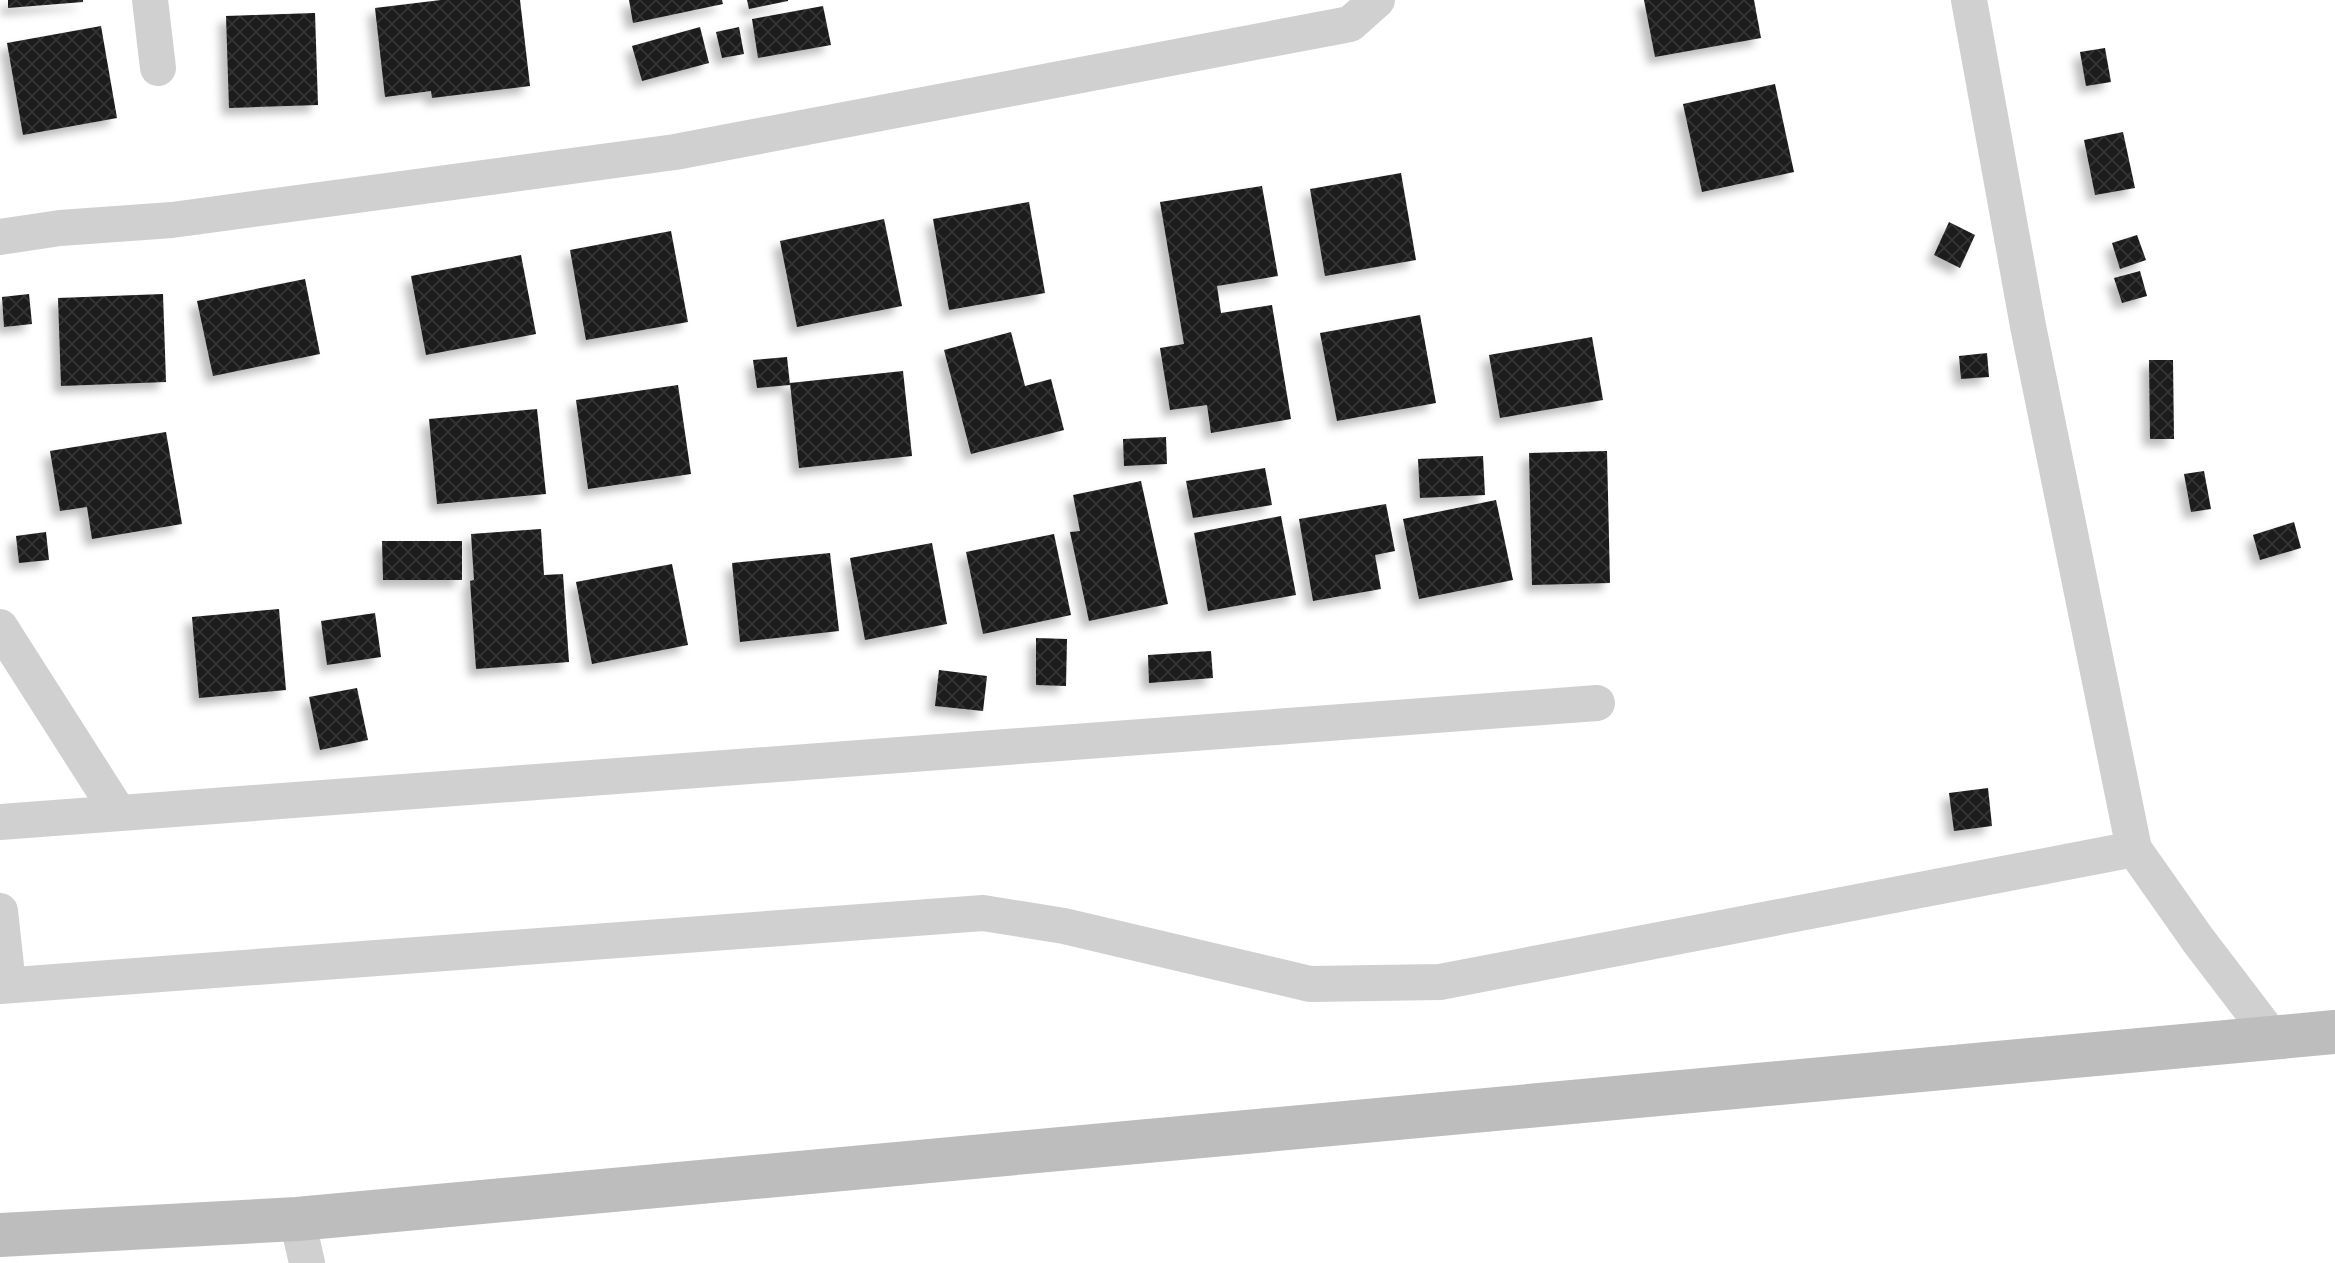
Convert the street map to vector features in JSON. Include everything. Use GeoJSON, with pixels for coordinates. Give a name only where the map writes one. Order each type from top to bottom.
{"type":"FeatureCollection","features":[{"type":"Feature","properties":{"kind":"main road"},"geometry":{"type":"LineString","coordinates":[[0,1235],[297,1219],[2335,1032]]}},
{"type":"Feature","properties":{"kind":"street"},"geometry":{"type":"LineString","coordinates":[[150,0],[158,68]]}},
{"type":"Feature","properties":{"kind":"street"},"geometry":{"type":"LineString","coordinates":[[0,237],[60,228],[172,220],[675,152],[1350,24],[1377,0]]}},
{"type":"Feature","properties":{"kind":"street"},"geometry":{"type":"LineString","coordinates":[[1969,0],[2028,326],[2134,849],[2272,1037]]}},
{"type":"Feature","properties":{"kind":"street"},"geometry":{"type":"LineString","coordinates":[[0,627],[118,812]]}},
{"type":"Feature","properties":{"kind":"street"},"geometry":{"type":"LineString","coordinates":[[0,822],[1597,703]]}},
{"type":"Feature","properties":{"kind":"street"},"geometry":{"type":"LineString","coordinates":[[0,911],[4,985],[983,913],[1064,926],[1310,984],[1440,982],[2134,849]]}},
{"type":"Feature","properties":{"kind":"street"},"geometry":{"type":"LineString","coordinates":[[297,1219],[307,1263]]}},
{"type":"Feature","properties":{"kind":"building"},"geometry":{"type":"Polygon","coordinates":[[[8,0],[83,0],[83,2],[8,8],[8,0]]]}},
{"type":"Feature","properties":{"kind":"building"},"geometry":{"type":"Polygon","coordinates":[[[441,0],[520,0],[530,86],[432,98],[431,91],[385,97],[375,8],[441,0]]]}},
{"type":"Feature","properties":{"kind":"building"},"geometry":{"type":"Polygon","coordinates":[[[629,0],[722,0],[723,4],[633,23],[629,0]]]}},
{"type":"Feature","properties":{"kind":"building"},"geometry":{"type":"Polygon","coordinates":[[[747,0],[788,0],[788,1],[749,9],[747,0]]]}},
{"type":"Feature","properties":{"kind":"building"},"geometry":{"type":"Polygon","coordinates":[[[1644,0],[1754,0],[1761,38],[1655,57],[1644,0]]]}},
{"type":"Feature","properties":{"kind":"building"},"geometry":{"type":"Polygon","coordinates":[[[823,6],[831,45],[758,58],[752,19],[823,6]]]}},
{"type":"Feature","properties":{"kind":"building"},"geometry":{"type":"Polygon","coordinates":[[[315,13],[318,105],[229,108],[226,16],[315,13]]]}},
{"type":"Feature","properties":{"kind":"building"},"geometry":{"type":"Polygon","coordinates":[[[101,26],[117,118],[23,135],[7,43],[101,26]]]}},
{"type":"Feature","properties":{"kind":"building"},"geometry":{"type":"Polygon","coordinates":[[[700,27],[709,63],[642,81],[632,46],[700,27]]]}},
{"type":"Feature","properties":{"kind":"building"},"geometry":{"type":"Polygon","coordinates":[[[739,27],[744,54],[722,58],[716,32],[739,27]]]}},
{"type":"Feature","properties":{"kind":"building"},"geometry":{"type":"Polygon","coordinates":[[[2105,48],[2111,82],[2086,86],[2080,52],[2105,48]]]}},
{"type":"Feature","properties":{"kind":"building"},"geometry":{"type":"Polygon","coordinates":[[[1775,84],[1794,172],[1702,192],[1683,104],[1775,84]]]}},
{"type":"Feature","properties":{"kind":"building"},"geometry":{"type":"Polygon","coordinates":[[[2123,132],[2135,188],[2095,195],[2084,140],[2123,132]]]}},
{"type":"Feature","properties":{"kind":"building"},"geometry":{"type":"Polygon","coordinates":[[[1401,173],[1416,260],[1325,276],[1310,189],[1401,173]]]}},
{"type":"Feature","properties":{"kind":"building"},"geometry":{"type":"Polygon","coordinates":[[[1262,186],[1278,276],[1217,286],[1221,313],[1272,305],[1291,419],[1211,433],[1207,405],[1170,410],[1160,348],[1184,344],[1160,202],[1262,186]]]}},
{"type":"Feature","properties":{"kind":"building"},"geometry":{"type":"Polygon","coordinates":[[[1029,202],[1045,293],[949,310],[933,219],[1029,202]]]}},
{"type":"Feature","properties":{"kind":"building"},"geometry":{"type":"Polygon","coordinates":[[[884,219],[902,306],[797,327],[780,241],[884,219]]]}},
{"type":"Feature","properties":{"kind":"building"},"geometry":{"type":"Polygon","coordinates":[[[1949,222],[1975,235],[1960,268],[1934,255],[1949,222]]]}},
{"type":"Feature","properties":{"kind":"building"},"geometry":{"type":"Polygon","coordinates":[[[671,231],[688,322],[586,340],[570,250],[671,231]]]}},
{"type":"Feature","properties":{"kind":"building"},"geometry":{"type":"Polygon","coordinates":[[[2137,235],[2146,260],[2120,269],[2112,243],[2137,235]]]}},
{"type":"Feature","properties":{"kind":"building"},"geometry":{"type":"Polygon","coordinates":[[[521,255],[536,334],[426,355],[411,276],[521,255]]]}},
{"type":"Feature","properties":{"kind":"building"},"geometry":{"type":"Polygon","coordinates":[[[2140,271],[2147,296],[2122,303],[2114,278],[2140,271]]]}},
{"type":"Feature","properties":{"kind":"building"},"geometry":{"type":"Polygon","coordinates":[[[305,279],[320,354],[213,376],[197,301],[305,279]]]}},
{"type":"Feature","properties":{"kind":"building"},"geometry":{"type":"Polygon","coordinates":[[[29,294],[32,324],[4,327],[2,297],[29,294]]]}},
{"type":"Feature","properties":{"kind":"building"},"geometry":{"type":"Polygon","coordinates":[[[163,294],[166,382],[61,386],[58,298],[163,294]]]}},
{"type":"Feature","properties":{"kind":"building"},"geometry":{"type":"Polygon","coordinates":[[[1420,315],[1436,403],[1337,421],[1320,333],[1420,315]]]}},
{"type":"Feature","properties":{"kind":"building"},"geometry":{"type":"Polygon","coordinates":[[[1011,332],[1025,386],[1051,379],[1064,430],[971,454],[944,350],[1011,332]]]}},
{"type":"Feature","properties":{"kind":"building"},"geometry":{"type":"Polygon","coordinates":[[[1592,337],[1603,400],[1500,418],[1489,355],[1592,337]]]}},
{"type":"Feature","properties":{"kind":"building"},"geometry":{"type":"Polygon","coordinates":[[[1987,353],[1989,377],[1961,379],[1959,356],[1987,353]]]}},
{"type":"Feature","properties":{"kind":"building"},"geometry":{"type":"Polygon","coordinates":[[[787,357],[790,385],[757,388],[753,360],[787,357]]]}},
{"type":"Feature","properties":{"kind":"building"},"geometry":{"type":"Polygon","coordinates":[[[2149,360],[2173,360],[2174,439],[2150,439],[2149,360]]]}},
{"type":"Feature","properties":{"kind":"building"},"geometry":{"type":"Polygon","coordinates":[[[903,371],[912,456],[799,468],[790,383],[903,371]]]}},
{"type":"Feature","properties":{"kind":"building"},"geometry":{"type":"Polygon","coordinates":[[[678,385],[691,474],[588,489],[576,400],[678,385]]]}},
{"type":"Feature","properties":{"kind":"building"},"geometry":{"type":"Polygon","coordinates":[[[537,409],[546,494],[437,504],[429,419],[537,409]]]}},
{"type":"Feature","properties":{"kind":"building"},"geometry":{"type":"Polygon","coordinates":[[[166,432],[182,524],[92,539],[87,507],[60,511],[50,451],[166,432]]]}},
{"type":"Feature","properties":{"kind":"building"},"geometry":{"type":"Polygon","coordinates":[[[1166,437],[1167,464],[1124,466],[1123,439],[1166,437]]]}},
{"type":"Feature","properties":{"kind":"building"},"geometry":{"type":"Polygon","coordinates":[[[1607,451],[1610,583],[1532,585],[1529,453],[1607,451]]]}},
{"type":"Feature","properties":{"kind":"building"},"geometry":{"type":"Polygon","coordinates":[[[1483,456],[1485,495],[1420,498],[1418,459],[1483,456]]]}},
{"type":"Feature","properties":{"kind":"building"},"geometry":{"type":"Polygon","coordinates":[[[1265,468],[1272,505],[1193,518],[1186,481],[1265,468]]]}},
{"type":"Feature","properties":{"kind":"building"},"geometry":{"type":"Polygon","coordinates":[[[2204,471],[2211,509],[2191,512],[2184,474],[2204,471]]]}},
{"type":"Feature","properties":{"kind":"building"},"geometry":{"type":"Polygon","coordinates":[[[1141,481],[1168,604],[1089,621],[1070,532],[1080,531],[1073,495],[1141,481]]]}},
{"type":"Feature","properties":{"kind":"building"},"geometry":{"type":"Polygon","coordinates":[[[1496,500],[1513,580],[1419,599],[1403,519],[1496,500]]]}},
{"type":"Feature","properties":{"kind":"building"},"geometry":{"type":"Polygon","coordinates":[[[1386,504],[1395,551],[1375,555],[1381,589],[1313,601],[1299,519],[1386,504]]]}},
{"type":"Feature","properties":{"kind":"building"},"geometry":{"type":"Polygon","coordinates":[[[1281,516],[1296,595],[1208,611],[1194,533],[1281,516]]]}},
{"type":"Feature","properties":{"kind":"building"},"geometry":{"type":"Polygon","coordinates":[[[2294,522],[2301,548],[2260,560],[2253,535],[2294,522]]]}},
{"type":"Feature","properties":{"kind":"building"},"geometry":{"type":"Polygon","coordinates":[[[541,529],[544,575],[563,574],[569,662],[476,669],[470,581],[474,580],[471,534],[541,529]]]}},
{"type":"Feature","properties":{"kind":"building"},"geometry":{"type":"Polygon","coordinates":[[[46,532],[49,560],[19,563],[16,536],[46,532]]]}},
{"type":"Feature","properties":{"kind":"building"},"geometry":{"type":"Polygon","coordinates":[[[1054,534],[1071,615],[983,634],[966,552],[1054,534]]]}},
{"type":"Feature","properties":{"kind":"building"},"geometry":{"type":"Polygon","coordinates":[[[382,541],[462,541],[462,580],[383,580],[382,541]]]}},
{"type":"Feature","properties":{"kind":"building"},"geometry":{"type":"Polygon","coordinates":[[[932,543],[947,624],[865,640],[850,558],[932,543]]]}},
{"type":"Feature","properties":{"kind":"building"},"geometry":{"type":"Polygon","coordinates":[[[830,553],[839,631],[740,642],[732,563],[830,553]]]}},
{"type":"Feature","properties":{"kind":"building"},"geometry":{"type":"Polygon","coordinates":[[[672,564],[688,645],[592,664],[576,582],[672,564]]]}},
{"type":"Feature","properties":{"kind":"building"},"geometry":{"type":"Polygon","coordinates":[[[279,609],[286,690],[199,698],[192,617],[279,609]]]}},
{"type":"Feature","properties":{"kind":"building"},"geometry":{"type":"Polygon","coordinates":[[[375,613],[381,657],[327,665],[321,621],[375,613]]]}},
{"type":"Feature","properties":{"kind":"building"},"geometry":{"type":"Polygon","coordinates":[[[1036,638],[1067,639],[1066,686],[1036,685],[1036,638]]]}},
{"type":"Feature","properties":{"kind":"building"},"geometry":{"type":"Polygon","coordinates":[[[1211,651],[1213,678],[1149,683],[1148,655],[1211,651]]]}},
{"type":"Feature","properties":{"kind":"building"},"geometry":{"type":"Polygon","coordinates":[[[939,670],[987,676],[983,711],[935,706],[939,670]]]}},
{"type":"Feature","properties":{"kind":"building"},"geometry":{"type":"Polygon","coordinates":[[[357,688],[368,740],[320,750],[309,697],[357,688]]]}},
{"type":"Feature","properties":{"kind":"building"},"geometry":{"type":"Polygon","coordinates":[[[1988,788],[1992,826],[1954,831],[1949,793],[1988,788]]]}}]}
